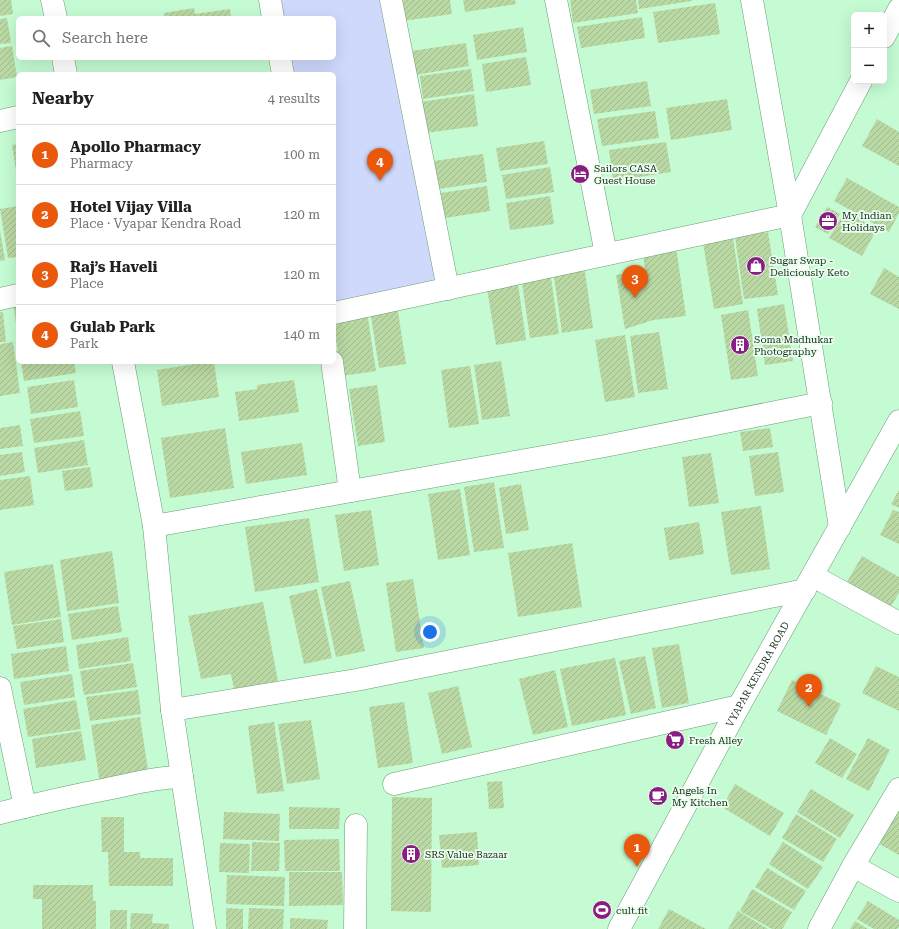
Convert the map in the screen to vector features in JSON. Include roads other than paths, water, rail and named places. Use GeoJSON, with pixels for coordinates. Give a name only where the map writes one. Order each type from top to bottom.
{"type":"FeatureCollection","features":[{"type":"Feature","properties":{"kind":"street"},"geometry":{"type":"LineString","coordinates":[[52,0],[56,16]]}},
{"type":"Feature","properties":{"kind":"street"},"geometry":{"type":"LineString","coordinates":[[270,0],[273,16]]}},
{"type":"Feature","properties":{"kind":"street"},"geometry":{"type":"LineString","coordinates":[[391,0],[448,289]]}},
{"type":"Feature","properties":{"kind":"street"},"geometry":{"type":"LineString","coordinates":[[556,0],[606,254]]}},
{"type":"Feature","properties":{"kind":"street"},"geometry":{"type":"LineString","coordinates":[[752,0],[790,215],[840,527]]}},
{"type":"Feature","properties":{"kind":"street"},"geometry":{"type":"LineString","coordinates":[[887,31],[899,9]]}},
{"type":"Feature","properties":{"kind":"street"},"geometry":{"type":"LineString","coordinates":[[63,60],[66,72]]}},
{"type":"Feature","properties":{"kind":"street"},"geometry":{"type":"LineString","coordinates":[[280,60],[283,72]]}},
{"type":"Feature","properties":{"kind":"street"},"geometry":{"type":"LineString","coordinates":[[790,215],[859,84]]}},
{"type":"Feature","properties":{"kind":"street"},"geometry":{"type":"LineString","coordinates":[[0,121],[16,117]]}},
{"type":"Feature","properties":{"kind":"street"},"geometry":{"type":"LineString","coordinates":[[336,313],[790,215]]}},
{"type":"Feature","properties":{"kind":"street"},"geometry":{"type":"LineString","coordinates":[[0,298],[16,295]]}},
{"type":"Feature","properties":{"kind":"street"},"geometry":{"type":"LineString","coordinates":[[123,364],[154,526],[172,710],[205,929]]}},
{"type":"Feature","properties":{"kind":"street"},"geometry":{"type":"LineString","coordinates":[[332,364],[350,491]]}},
{"type":"Feature","properties":{"kind":"street"},"geometry":{"type":"LineString","coordinates":[[154,526],[605,446],[821,403]]}},
{"type":"Feature","properties":{"kind":"street","name":"VYAPAR KENDRA ROAD"},"geometry":{"type":"LineString","coordinates":[[619,929],[739,706],[899,421]]}},
{"type":"Feature","properties":{"kind":"street"},"geometry":{"type":"LineString","coordinates":[[172,710],[356,680],[809,583],[899,623]]}},
{"type":"Feature","properties":{"kind":"street"},"geometry":{"type":"LineString","coordinates":[[0,688],[25,807]]}},
{"type":"Feature","properties":{"kind":"street"},"geometry":{"type":"LineString","coordinates":[[394,784],[739,706]]}},
{"type":"Feature","properties":{"kind":"street"},"geometry":{"type":"LineString","coordinates":[[0,813],[166,777],[182,777]]}},
{"type":"Feature","properties":{"kind":"street"},"geometry":{"type":"LineString","coordinates":[[819,929],[853,866],[899,789]]}},
{"type":"Feature","properties":{"kind":"street"},"geometry":{"type":"LineString","coordinates":[[355,929],[356,825]]}},
{"type":"Feature","properties":{"kind":"street"},"geometry":{"type":"LineString","coordinates":[[853,866],[899,891]]}},
{"type":"Feature","properties":{"kind":"place","name":"Sailors CASA Guest House"},"geometry":{"type":"Point","coordinates":[580,174]}},
{"type":"Feature","properties":{"kind":"place","name":"Gulab Park"},"geometry":{"type":"Point","coordinates":[380,181]}},
{"type":"Feature","properties":{"kind":"place","name":"My Indian Holidays"},"geometry":{"type":"Point","coordinates":[828,221]}},
{"type":"Feature","properties":{"kind":"place","name":"Sugar Swap - Deliciously Keto"},"geometry":{"type":"Point","coordinates":[756,266]}},
{"type":"Feature","properties":{"kind":"place","name":"Raj’s Haveli"},"geometry":{"type":"Point","coordinates":[635,298]}},
{"type":"Feature","properties":{"kind":"place","name":"Soma Madhukar Photography"},"geometry":{"type":"Point","coordinates":[740,345]}},
{"type":"Feature","properties":{"kind":"place","name":"Hotel Vijay Villa"},"geometry":{"type":"Point","coordinates":[809,707]}},
{"type":"Feature","properties":{"kind":"place","name":"Fresh Alley"},"geometry":{"type":"Point","coordinates":[675,740]}},
{"type":"Feature","properties":{"kind":"place","name":"Angels In My Kitchen"},"geometry":{"type":"Point","coordinates":[658,796]}},
{"type":"Feature","properties":{"kind":"place","name":"SRS Value Bazaar"},"geometry":{"type":"Point","coordinates":[411,854]}},
{"type":"Feature","properties":{"kind":"place","name":"Apollo Pharmacy"},"geometry":{"type":"Point","coordinates":[637,867]}},
{"type":"Feature","properties":{"kind":"place","name":"cult.fit"},"geometry":{"type":"Point","coordinates":[602,910]}}]}
